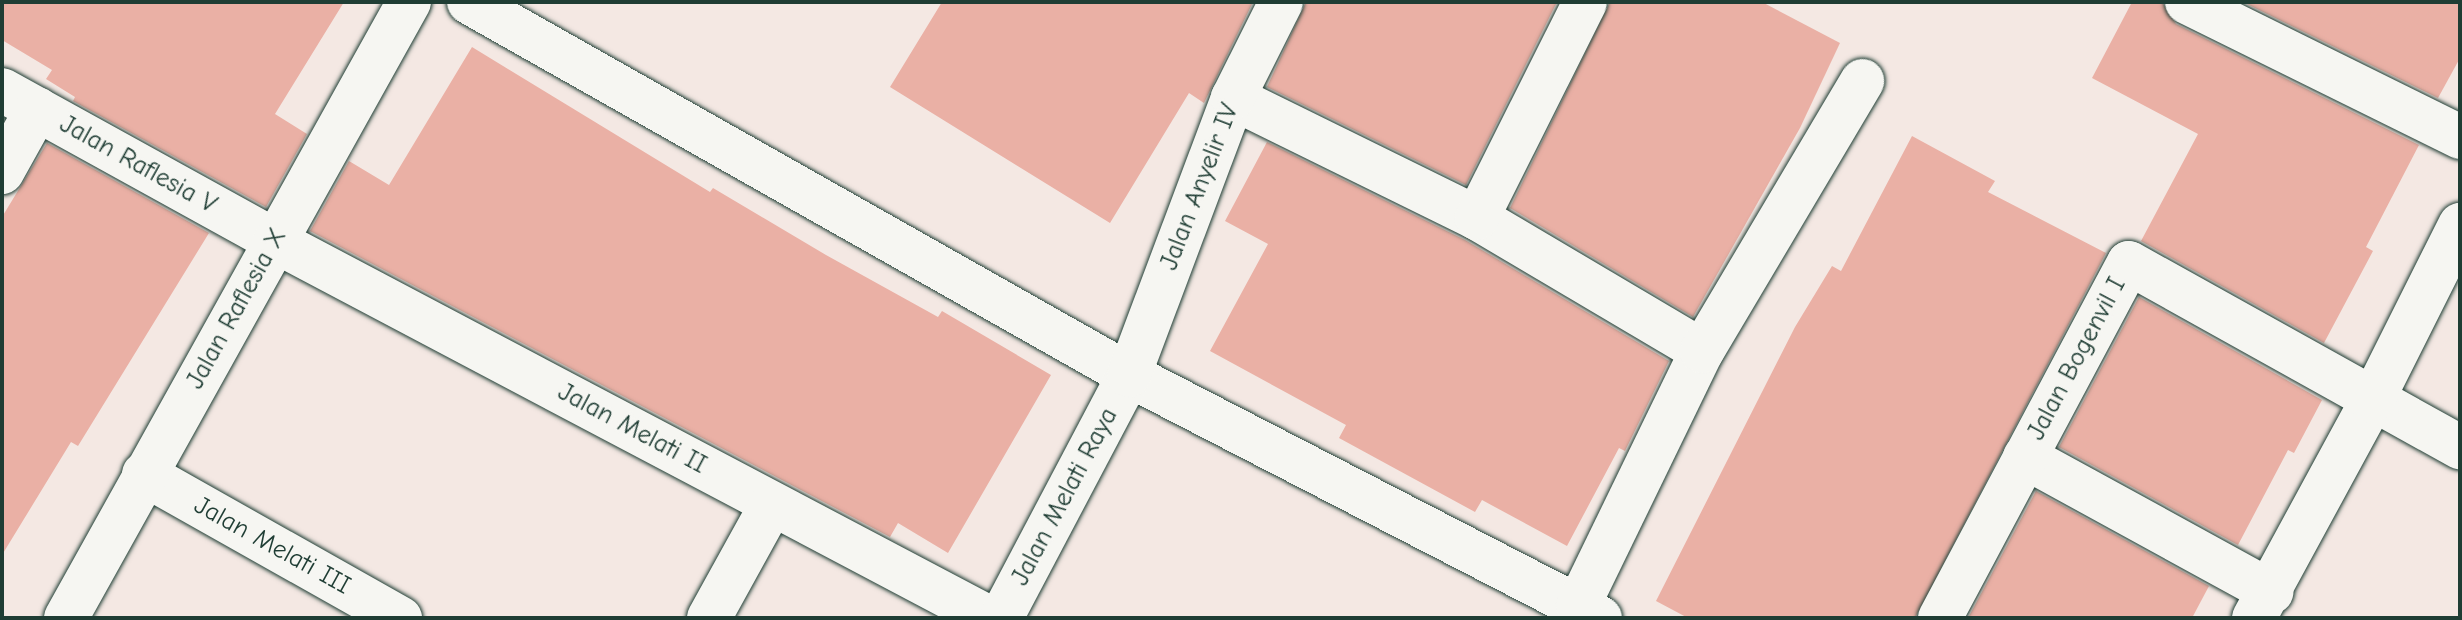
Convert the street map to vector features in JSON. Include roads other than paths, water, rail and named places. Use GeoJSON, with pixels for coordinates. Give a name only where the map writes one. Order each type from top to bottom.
{"type":"FeatureCollection","features":[{"type":"Feature","properties":{"kind":"street","name":"Jalan Raflesia X"},"geometry":{"type":"LineString","coordinates":[[66,618],[409,2]]}},
{"type":"Feature","properties":{"kind":"street"},"geometry":{"type":"LineString","coordinates":[[469,2],[1129,375],[1589,612],[1702,351],[1862,81]]}},
{"type":"Feature","properties":{"kind":"street","name":"Jalan Anyelir IV"},"geometry":{"type":"LineString","coordinates":[[1129,375],[1233,98],[1281,2]]}},
{"type":"Feature","properties":{"kind":"street"},"geometry":{"type":"LineString","coordinates":[[1477,218],[1585,2]]}},
{"type":"Feature","properties":{"kind":"street"},"geometry":{"type":"LineString","coordinates":[[2187,2],[2460,137]]}},
{"type":"Feature","properties":{"kind":"street"},"geometry":{"type":"LineString","coordinates":[[1233,98],[1477,218],[1702,351]]}},
{"type":"Feature","properties":{"kind":"street","name":"Jalan Raflesia V"},"geometry":{"type":"LineString","coordinates":[[20,100],[275,241]]}},
{"type":"Feature","properties":{"kind":"street"},"geometry":{"type":"LineString","coordinates":[[2,172],[20,100]]}},
{"type":"Feature","properties":{"kind":"street"},"geometry":{"type":"LineString","coordinates":[[2025,457],[2263,605],[2372,401],[2460,225]]}},
{"type":"Feature","properties":{"kind":"street","name":"Jalan Melati II"},"geometry":{"type":"LineString","coordinates":[[275,241],[989,618]]}},
{"type":"Feature","properties":{"kind":"street","name":"Jalan Bogenvil I"},"geometry":{"type":"LineString","coordinates":[[1940,618],[2129,263],[2372,401]]}},
{"type":"Feature","properties":{"kind":"street","name":"Jalan Melati Raya"},"geometry":{"type":"LineString","coordinates":[[1001,618],[1129,375]]}},
{"type":"Feature","properties":{"kind":"street"},"geometry":{"type":"LineString","coordinates":[[2372,401],[2460,447]]}},
{"type":"Feature","properties":{"kind":"street","name":"Jalan Melati III"},"geometry":{"type":"LineString","coordinates":[[144,474],[400,618]]}},
{"type":"Feature","properties":{"kind":"street"},"geometry":{"type":"LineString","coordinates":[[709,618],[772,504]]}}]}
